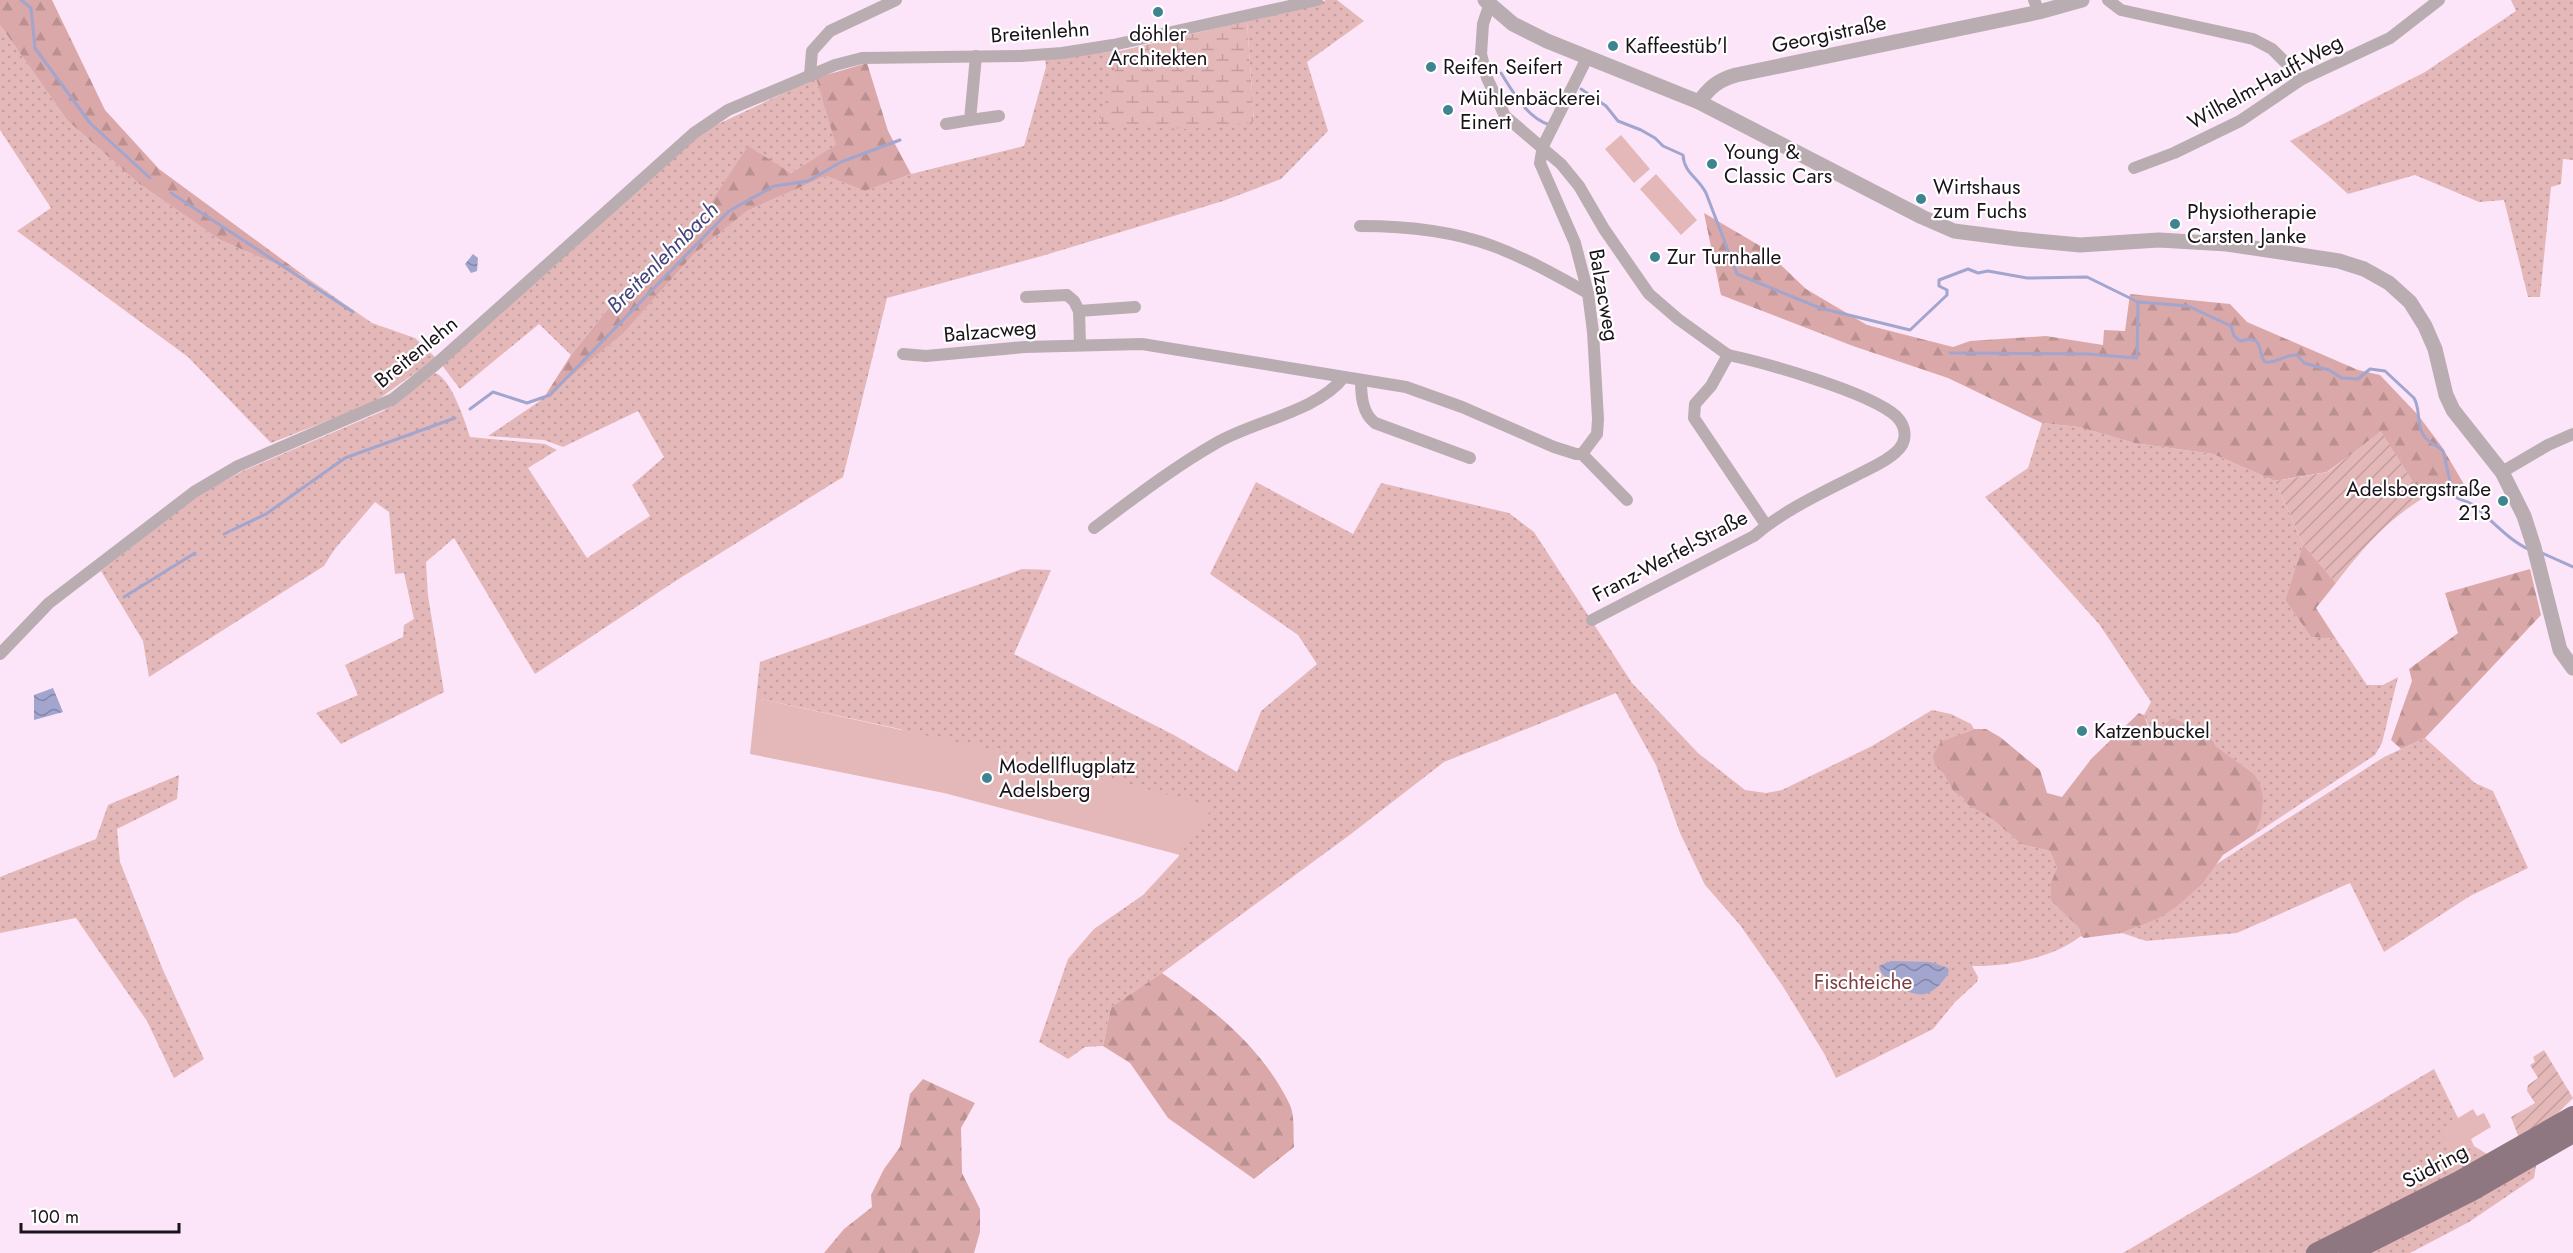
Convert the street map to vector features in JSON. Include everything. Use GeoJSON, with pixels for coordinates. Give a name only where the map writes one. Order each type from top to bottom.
{"type":"FeatureCollection","features":[{"type":"Feature","properties":{"kind":"main road","name":"Südring"},"geometry":{"type":"LineString","coordinates":[[2316,1253],[2459,1180],[2573,1116]]}},
{"type":"Feature","properties":{"kind":"main road","name":"Südring"},"geometry":{"type":"LineString","coordinates":[[2349,1253],[2472,1191],[2573,1133]]}},
{"type":"Feature","properties":{"kind":"street"},"geometry":{"type":"LineString","coordinates":[[810,75],[812,51],[830,31],[896,0]]}},
{"type":"Feature","properties":{"kind":"street","name":"Breitenlehn"},"geometry":{"type":"LineString","coordinates":[[0,654],[49,603],[194,492],[238,466],[393,399],[435,365],[694,133],[728,110],[810,75],[862,57],[1039,55],[1090,50],[1317,0]]}},
{"type":"Feature","properties":{"kind":"street","name":"Georgistraße"},"geometry":{"type":"LineString","coordinates":[[1699,102],[1710,87],[1722,79],[1736,75],[2037,6],[2082,0]]}},
{"type":"Feature","properties":{"kind":"street"},"geometry":{"type":"LineString","coordinates":[[2108,0],[2121,10],[2253,39],[2271,49],[2302,79]]}},
{"type":"Feature","properties":{"kind":"street","name":"Wilhelm-Hauff-Weg"},"geometry":{"type":"LineString","coordinates":[[2134,168],[2221,132],[2302,79],[2390,38],[2439,0]]}},
{"type":"Feature","properties":{"kind":"street"},"geometry":{"type":"LineString","coordinates":[[1543,146],[1505,116],[1487,78],[1481,46],[1487,3],[1513,24],[1587,57],[1699,102],[1922,217],[1954,231],[2080,244],[2159,240],[2227,244],[2339,261],[2364,269],[2389,283],[2410,302],[2425,326],[2435,349],[2446,395],[2453,410],[2502,472],[2524,516],[2536,553],[2560,650],[2573,668]]}},
{"type":"Feature","properties":{"kind":"street","name":"Breitenlehn"},"geometry":{"type":"LineString","coordinates":[[970,120],[976,56]]}},
{"type":"Feature","properties":{"kind":"street","name":"Balzacweg"},"geometry":{"type":"LineString","coordinates":[[903,354],[926,356],[1080,344],[1143,344],[1406,387],[1432,395],[1554,447],[1582,454],[1597,434],[1598,419],[1593,332],[1588,293],[1571,233],[1540,163],[1543,146],[1587,57]]}},
{"type":"Feature","properties":{"kind":"street"},"geometry":{"type":"LineString","coordinates":[[946,124],[999,116]]}},
{"type":"Feature","properties":{"kind":"street","name":"Franz-Werfel-Straße"},"geometry":{"type":"LineString","coordinates":[[1543,146],[1579,186],[1604,229],[1649,294],[1678,319],[1728,355],[1751,360],[1858,396],[1889,411],[1897,417],[1904,430],[1904,442],[1893,454],[1766,525],[1754,536],[1592,620]]}},
{"type":"Feature","properties":{"kind":"street"},"geometry":{"type":"LineString","coordinates":[[1360,226],[1419,229],[1467,238],[1515,255],[1588,293]]}},
{"type":"Feature","properties":{"kind":"street","name":"Balzacweg"},"geometry":{"type":"LineString","coordinates":[[1026,297],[1067,295],[1074,301],[1079,311]]}},
{"type":"Feature","properties":{"kind":"street"},"geometry":{"type":"LineString","coordinates":[[1080,344],[1079,311],[1135,307]]}},
{"type":"Feature","properties":{"kind":"street","name":"Franz-Werfel-Straße"},"geometry":{"type":"LineString","coordinates":[[1728,355],[1711,386],[1695,404],[1694,418],[1766,525]]}},
{"type":"Feature","properties":{"kind":"street"},"geometry":{"type":"LineString","coordinates":[[1094,528],[1162,477],[1219,441],[1300,408],[1337,386],[1343,378]]}},
{"type":"Feature","properties":{"kind":"street"},"geometry":{"type":"LineString","coordinates":[[1361,380],[1363,404],[1368,418],[1375,423],[1470,458]]}},
{"type":"Feature","properties":{"kind":"street"},"geometry":{"type":"LineString","coordinates":[[2502,472],[2548,445],[2573,434]]}},
{"type":"Feature","properties":{"kind":"street"},"geometry":{"type":"LineString","coordinates":[[1582,454],[1627,501]]}},
{"type":"Feature","properties":{"kind":"green space"},"geometry":{"type":"Polygon","coordinates":[[[0,0],[52,0],[105,110],[159,169],[306,277],[220,240],[138,183],[67,120],[0,25],[0,0]]]}},
{"type":"Feature","properties":{"kind":"green space"},"geometry":{"type":"Polygon","coordinates":[[[1326,0],[1337,0],[1364,21],[1307,62],[1328,131],[1281,179],[1223,201],[1042,256],[887,298],[843,477],[677,580],[535,674],[454,538],[426,562],[428,596],[444,692],[341,744],[316,713],[358,695],[345,665],[403,637],[404,625],[414,619],[404,573],[395,574],[389,512],[375,502],[334,550],[324,566],[149,677],[143,641],[101,571],[198,495],[243,471],[383,411],[435,373],[447,383],[452,391],[470,437],[545,444],[557,450],[528,468],[587,558],[650,516],[632,485],[664,457],[638,411],[563,447],[544,440],[488,436],[537,403],[624,333],[693,255],[747,211],[826,176],[865,191],[911,174],[1024,146],[1046,67],[1045,58],[1120,51],[1099,126],[1254,122],[1247,21],[1309,7],[1326,0]]]}},
{"type":"Feature","properties":{"kind":"green space"},"geometry":{"type":"Polygon","coordinates":[[[2511,0],[2573,0],[2573,160],[2563,159],[2561,184],[2551,187],[2540,297],[2528,297],[2504,200],[2479,202],[2415,175],[2348,194],[2290,141],[2425,72],[2516,11],[2511,0]]]}},
{"type":"Feature","properties":{"kind":"green space"},"geometry":{"type":"Polygon","coordinates":[[[1247,21],[1254,122],[1189,129],[1098,126],[1120,51],[1247,21]]]}},
{"type":"Feature","properties":{"kind":"green space"},"geometry":{"type":"Polygon","coordinates":[[[0,25],[67,120],[138,183],[220,240],[306,277],[372,323],[415,338],[436,358],[373,403],[271,443],[188,357],[17,231],[51,208],[0,130],[0,25]]]}},
{"type":"Feature","properties":{"kind":"green space"},"geometry":{"type":"Polygon","coordinates":[[[867,63],[888,131],[911,174],[865,191],[826,176],[747,211],[693,255],[624,333],[543,399],[571,355],[623,290],[702,216],[748,146],[791,173],[836,145],[816,78],[867,63]]]}},
{"type":"Feature","properties":{"kind":"green space"},"geometry":{"type":"Polygon","coordinates":[[[816,78],[837,145],[791,173],[748,147],[702,216],[623,290],[571,355],[539,324],[460,389],[441,364],[701,132],[816,78]]]}},
{"type":"Feature","properties":{"kind":"green space"},"geometry":{"type":"Polygon","coordinates":[[[1621,135],[1650,169],[1634,183],[1605,149],[1621,135]]]}},
{"type":"Feature","properties":{"kind":"green space"},"geometry":{"type":"Polygon","coordinates":[[[1656,174],[1697,220],[1681,235],[1640,189],[1656,174]]]}},
{"type":"Feature","properties":{"kind":"green space"},"geometry":{"type":"Polygon","coordinates":[[[1704,213],[1762,247],[1806,289],[1867,325],[1953,347],[1970,341],[2046,336],[2103,345],[2104,330],[2125,331],[2130,294],[2230,304],[2247,322],[2358,370],[2380,375],[2418,415],[2442,447],[2465,486],[2423,498],[2381,432],[2327,472],[2275,481],[2213,454],[2134,443],[2079,427],[2042,423],[1948,378],[1853,346],[1721,295],[1704,213]]]}},
{"type":"Feature","properties":{"kind":"green space"},"geometry":{"type":"Polygon","coordinates":[[[2042,423],[2079,427],[2134,443],[2213,454],[2275,481],[2303,544],[2285,600],[2311,637],[2336,639],[2367,685],[2383,685],[2398,677],[2382,743],[2375,755],[2255,834],[2261,819],[2253,773],[2216,746],[2212,738],[2174,718],[2161,729],[2150,729],[2144,715],[2151,702],[2099,624],[1985,497],[2028,468],[2042,423]]]}},
{"type":"Feature","properties":{"kind":"green space"},"geometry":{"type":"Polygon","coordinates":[[[2381,431],[2423,498],[2375,536],[2336,583],[2303,544],[2275,481],[2328,472],[2381,431]]]}},
{"type":"Feature","properties":{"kind":"green space","name":"Fischteiche"},"geometry":{"type":"Polygon","coordinates":[[[1256,482],[1353,534],[1381,483],[1509,513],[1534,532],[1632,683],[1698,753],[1745,790],[1766,793],[1782,790],[1872,746],[1932,710],[1951,714],[1971,724],[1974,729],[1961,734],[1935,766],[1943,773],[1954,792],[1968,805],[1992,819],[2021,844],[2050,851],[2057,868],[2054,902],[2079,928],[2081,936],[2057,950],[2029,960],[1999,965],[1972,966],[1978,977],[1977,982],[1955,1002],[1933,1029],[1836,1078],[1825,1055],[1782,985],[1740,925],[1705,885],[1680,833],[1656,765],[1616,693],[1444,762],[1351,834],[1162,973],[1111,1007],[1103,1046],[1085,1047],[1068,1059],[1039,1042],[1068,959],[1094,929],[1143,895],[1180,855],[900,729],[756,698],[760,662],[1022,569],[1051,570],[1014,654],[1174,735],[1237,772],[1261,711],[1317,664],[1298,635],[1210,574],[1256,482]]]}},
{"type":"Feature","properties":{"kind":"green space"},"geometry":{"type":"Polygon","coordinates":[[[2303,544],[2336,583],[2316,608],[2336,639],[2311,637],[2285,600],[2303,544]]]}},
{"type":"Feature","properties":{"kind":"green space"},"geometry":{"type":"Polygon","coordinates":[[[2530,569],[2541,615],[2425,738],[2401,749],[2391,740],[2412,681],[2409,669],[2458,633],[2445,593],[2530,569]]]}},
{"type":"Feature","properties":{"kind":"green space","name":"Modellflugplatz Adelsberg"},"geometry":{"type":"Polygon","coordinates":[[[756,698],[1048,762],[1213,807],[1180,855],[944,793],[750,754],[756,698]]]}},
{"type":"Feature","properties":{"kind":"green space"},"geometry":{"type":"Polygon","coordinates":[[[2139,713],[2144,715],[2148,727],[2153,730],[2161,729],[2170,719],[2174,718],[2211,737],[2216,746],[2253,773],[2260,784],[2263,798],[2261,819],[2255,834],[2223,855],[2202,884],[2176,907],[2159,918],[2122,933],[2084,938],[2079,928],[2051,900],[2051,883],[2057,868],[2050,851],[2021,844],[1992,819],[1968,805],[1954,792],[1943,773],[1935,766],[1933,755],[1941,742],[1974,729],[1986,729],[2000,737],[2040,770],[2047,793],[2062,797],[2092,758],[2139,713]]]}},
{"type":"Feature","properties":{"kind":"green space"},"geometry":{"type":"Polygon","coordinates":[[[2425,738],[2475,783],[2493,791],[2528,868],[2470,896],[2384,952],[2350,883],[2237,933],[2146,941],[2122,933],[2150,921],[2185,898],[2215,865],[2384,757],[2425,738]]]}},
{"type":"Feature","properties":{"kind":"green space"},"geometry":{"type":"Polygon","coordinates":[[[179,775],[177,799],[117,829],[120,862],[163,970],[204,1059],[174,1078],[147,1021],[76,918],[0,933],[0,877],[96,839],[108,805],[179,775]]]}},
{"type":"Feature","properties":{"kind":"green space"},"geometry":{"type":"Polygon","coordinates":[[[1162,973],[1199,1000],[1251,1047],[1279,1084],[1292,1109],[1294,1147],[1254,1179],[1168,1118],[1130,1063],[1103,1046],[1111,1007],[1162,973]]]}},
{"type":"Feature","properties":{"kind":"green space"},"geometry":{"type":"Polygon","coordinates":[[[2544,1050],[2573,1098],[2555,1116],[2519,1138],[2511,1117],[2535,1103],[2527,1091],[2528,1085],[2538,1078],[2530,1065],[2535,1062],[2533,1057],[2544,1050]]]}},
{"type":"Feature","properties":{"kind":"green space"},"geometry":{"type":"Polygon","coordinates":[[[2434,1069],[2458,1118],[2453,1156],[2474,1146],[2488,1157],[2307,1253],[2123,1253],[2434,1069]]]}},
{"type":"Feature","properties":{"kind":"green space"},"geometry":{"type":"Polygon","coordinates":[[[923,1079],[975,1103],[961,1128],[962,1173],[980,1209],[980,1232],[974,1253],[824,1253],[844,1229],[872,1207],[871,1195],[884,1169],[900,1147],[910,1094],[923,1079]]]}},
{"type":"Feature","properties":{"kind":"green space"},"geometry":{"type":"Polygon","coordinates":[[[2473,1109],[2477,1116],[2484,1113],[2491,1127],[2471,1139],[2474,1146],[2453,1157],[2440,1129],[2473,1109]]]}},
{"type":"Feature","properties":{"kind":"green space"},"geometry":{"type":"Polygon","coordinates":[[[2533,1165],[2536,1166],[2534,1178],[2469,1222],[2410,1253],[2364,1253],[2533,1165]]]}},
{"type":"Feature","properties":{"kind":"water"},"geometry":{"type":"Polygon","coordinates":[[[473,254],[478,258],[477,271],[471,273],[465,264],[473,254]]]}},
{"type":"Feature","properties":{"kind":"water"},"geometry":{"type":"Polygon","coordinates":[[[53,688],[63,712],[34,720],[34,695],[53,688]]]}},
{"type":"Feature","properties":{"kind":"water"},"geometry":{"type":"Polygon","coordinates":[[[1891,961],[1930,962],[1948,968],[1949,971],[1943,981],[1929,993],[1912,993],[1897,987],[1881,972],[1879,966],[1891,961]]]}},
{"type":"Feature","properties":{"kind":"waterway"},"geometry":{"type":"LineString","coordinates":[[21,0],[31,8],[35,48],[90,123],[150,178]]}},
{"type":"Feature","properties":{"kind":"waterway","name":"Breitenlehnbach"},"geometry":{"type":"LineString","coordinates":[[1501,73],[1516,96],[1534,117],[1550,125]]}},
{"type":"Feature","properties":{"kind":"waterway"},"geometry":{"type":"LineString","coordinates":[[1581,89],[1606,106],[1618,121],[1641,130],[1663,146],[1683,155],[1689,171],[1706,193],[1737,274],[1820,308],[1910,330],[1947,295],[1947,290],[1939,286],[1939,280],[1968,269],[1978,273],[1988,271],[2027,278],[2087,277],[2138,302],[2188,306],[2231,326],[2234,336],[2240,341],[2250,339],[2256,341],[2265,362],[2274,362],[2297,355],[2304,363],[2329,370],[2342,378],[2358,379],[2370,369],[2385,371],[2414,398],[2424,436],[2443,451],[2453,494],[2473,505],[2507,535],[2530,550]]}},
{"type":"Feature","properties":{"kind":"waterway","name":"Breitenlehnbach"},"geometry":{"type":"LineString","coordinates":[[470,409],[493,392],[527,403],[550,395],[729,211],[774,186],[808,181],[841,162],[900,140]]}},
{"type":"Feature","properties":{"kind":"waterway"},"geometry":{"type":"LineString","coordinates":[[171,193],[353,312]]}},
{"type":"Feature","properties":{"kind":"waterway"},"geometry":{"type":"LineString","coordinates":[[1950,353],[2087,354],[2137,358],[2138,302]]}},
{"type":"Feature","properties":{"kind":"waterway","name":"Breitenlehnbach"},"geometry":{"type":"LineString","coordinates":[[224,534],[266,514],[345,458],[455,418]]}},
{"type":"Feature","properties":{"kind":"waterway"},"geometry":{"type":"LineString","coordinates":[[124,597],[195,553]]}},
{"type":"Feature","properties":{"kind":"waterway"},"geometry":{"type":"LineString","coordinates":[[2542,553],[2573,567]]}},
{"type":"Feature","properties":{"kind":"place","name":"döhler Architekten"},"geometry":{"type":"Point","coordinates":[1158,12]}},
{"type":"Feature","properties":{"kind":"place","name":"Kaffeestüb'l"},"geometry":{"type":"Point","coordinates":[1613,46]}},
{"type":"Feature","properties":{"kind":"place","name":"Reifen Seifert"},"geometry":{"type":"Point","coordinates":[1431,67]}},
{"type":"Feature","properties":{"kind":"place","name":"Mühlenbäckerei Einert"},"geometry":{"type":"Point","coordinates":[1448,110]}},
{"type":"Feature","properties":{"kind":"place","name":"Young & Classic Cars"},"geometry":{"type":"Point","coordinates":[1712,164]}},
{"type":"Feature","properties":{"kind":"place","name":"Wirtshaus zum Fuchs"},"geometry":{"type":"Point","coordinates":[1921,199]}},
{"type":"Feature","properties":{"kind":"place","name":"Physiotherapie Carsten Janke"},"geometry":{"type":"Point","coordinates":[2175,224]}},
{"type":"Feature","properties":{"kind":"place","name":"Zur Turnhalle"},"geometry":{"type":"Point","coordinates":[1655,257]}},
{"type":"Feature","properties":{"kind":"place","name":"Adelsbergstraße 213"},"geometry":{"type":"Point","coordinates":[2503,501]}},
{"type":"Feature","properties":{"kind":"place","name":"Katzenbuckel"},"geometry":{"type":"Point","coordinates":[2082,731]}},
{"type":"Feature","properties":{"kind":"place","name":"Modellflugplatz Adelsberg"},"geometry":{"type":"Point","coordinates":[987,778]}}]}
